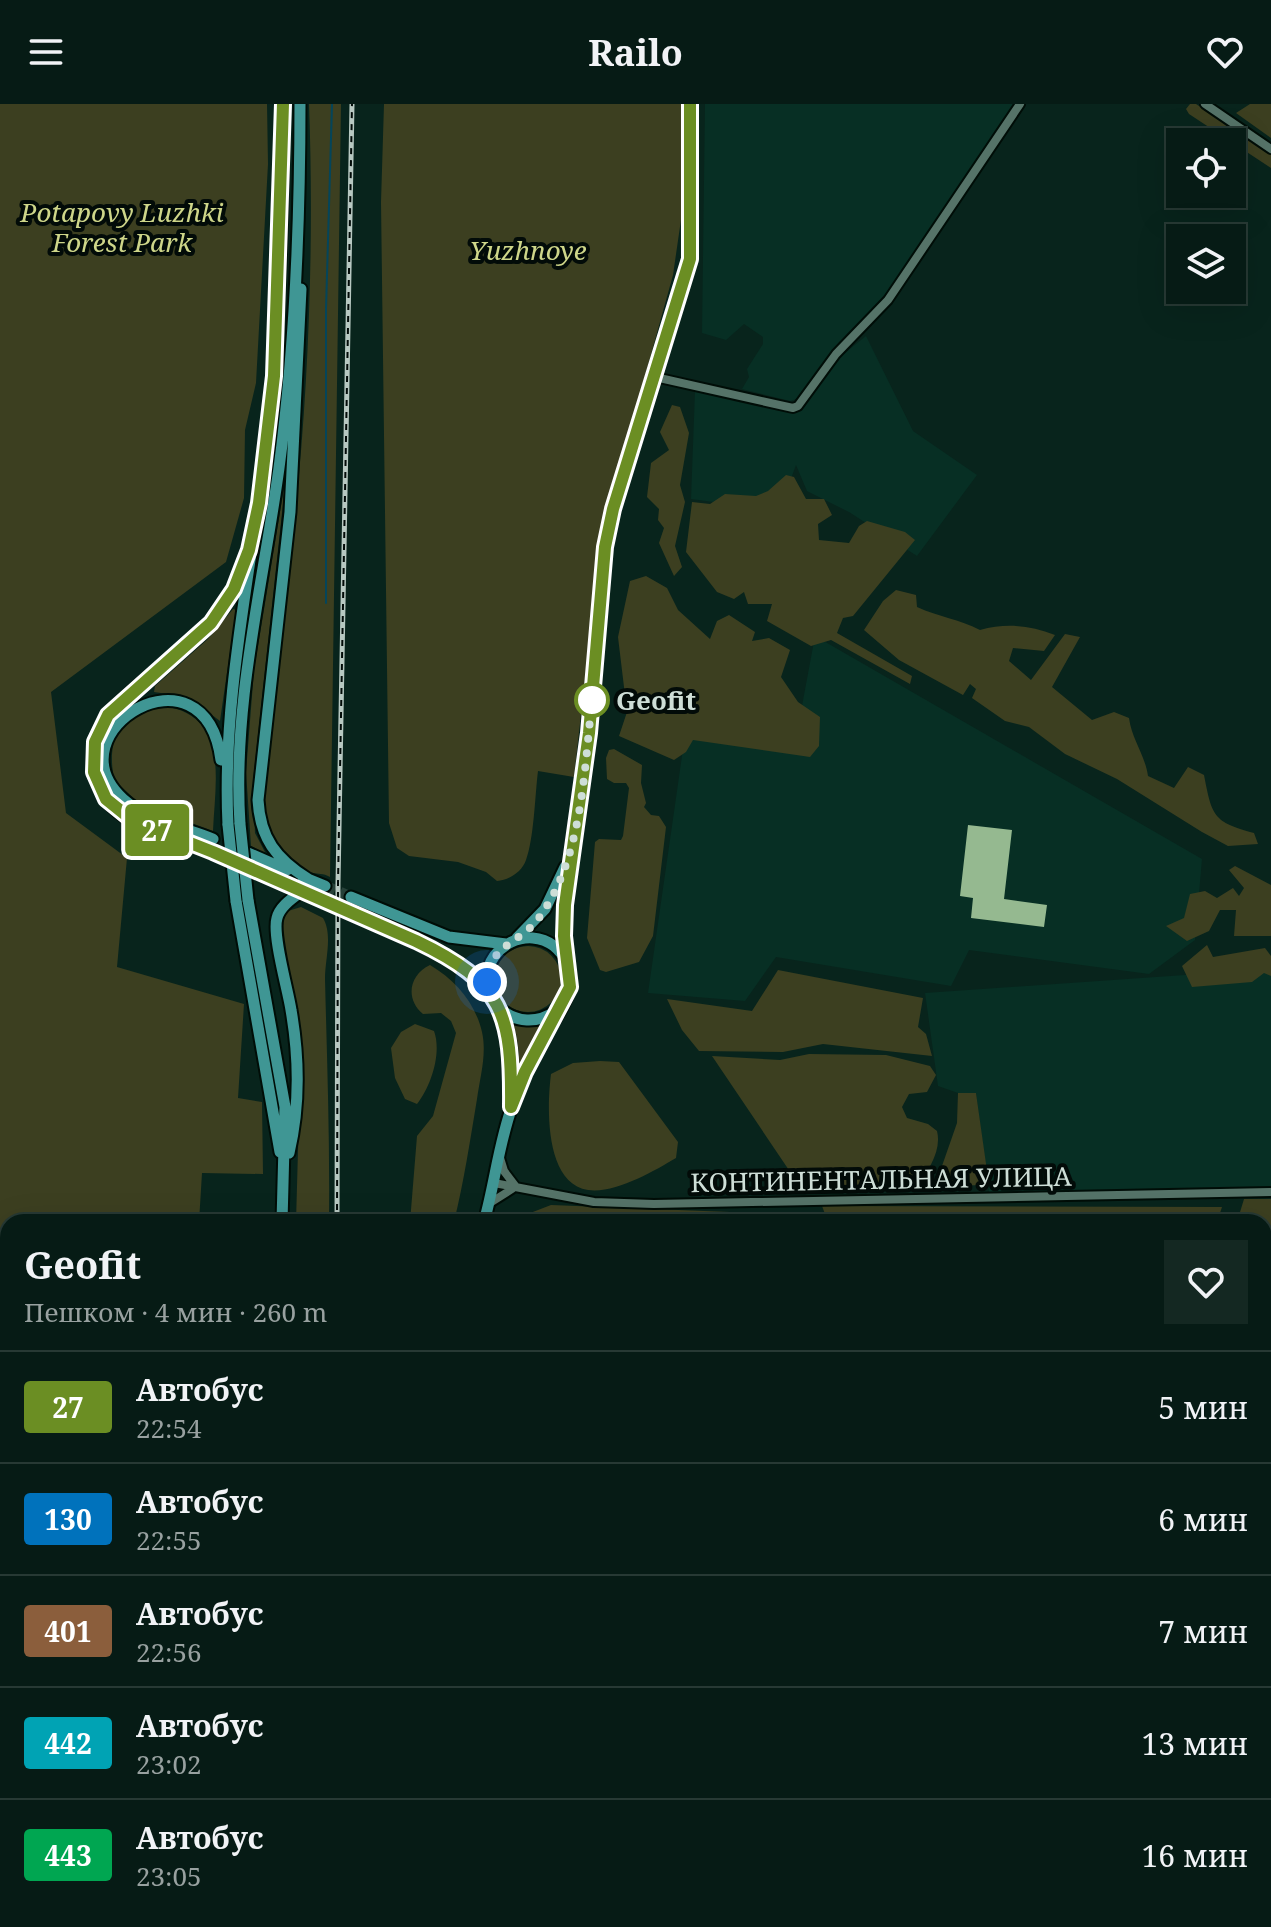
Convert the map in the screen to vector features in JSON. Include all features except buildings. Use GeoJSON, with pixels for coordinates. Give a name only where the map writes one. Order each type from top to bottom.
{"type":"FeatureCollection","features":[{"type":"Feature","properties":{"kind":"main road"},"geometry":{"type":"LineString","coordinates":[[227,800],[231,707],[270,416],[278,307],[283,104]]}},
{"type":"Feature","properties":{"kind":"main road"},"geometry":{"type":"LineString","coordinates":[[234,825],[242,729],[281,449],[298,241],[300,104]]}},
{"type":"Feature","properties":{"kind":"main road"},"geometry":{"type":"LineString","coordinates":[[487,1214],[511,1107],[531,1060],[570,987],[564,922],[589,733],[605,547],[613,509],[690,259],[690,104]]}},
{"type":"Feature","properties":{"kind":"main road"},"geometry":{"type":"LineString","coordinates":[[298,241],[302,309],[294,467],[258,800],[260,824],[270,847],[286,865],[308,879]]}},
{"type":"Feature","properties":{"kind":"main road"},"geometry":{"type":"LineString","coordinates":[[213,852],[132,820],[118,811],[106,799],[96,780],[93,758],[95,742],[100,727],[115,708],[190,644],[222,610],[244,567],[259,503]]}},
{"type":"Feature","properties":{"kind":"main road"},"geometry":{"type":"LineString","coordinates":[[213,839],[138,809],[116,792],[107,770],[106,758],[117,723],[134,708],[154,701],[175,702],[197,712],[219,743],[234,825],[242,901],[284,1168],[282,1214]]}},
{"type":"Feature","properties":{"kind":"main road"},"geometry":{"type":"LineString","coordinates":[[488,989],[489,967],[495,955],[529,929],[545,909],[562,876],[572,844]]}},
{"type":"Feature","properties":{"kind":"main road"},"geometry":{"type":"LineString","coordinates":[[248,853],[325,886]]}},
{"type":"Feature","properties":{"kind":"main road"},"geometry":{"type":"LineString","coordinates":[[251,868],[325,901]]}},
{"type":"Feature","properties":{"kind":"main road"},"geometry":{"type":"LineString","coordinates":[[284,1168],[293,1138],[297,1063],[276,918],[286,904],[302,891]]}},
{"type":"Feature","properties":{"kind":"main road"},"geometry":{"type":"LineString","coordinates":[[351,897],[449,937],[509,942],[527,938],[542,940],[560,952],[568,965]]}},
{"type":"Feature","properties":{"kind":"main road"},"geometry":{"type":"LineString","coordinates":[[352,914],[445,955],[488,989],[499,1008],[511,1044],[511,1107]]}},
{"type":"Feature","properties":{"kind":"main road"},"geometry":{"type":"LineString","coordinates":[[499,1008],[517,1019],[531,1021],[551,1015],[561,1005]]}},
{"type":"Feature","properties":{"kind":"street"},"geometry":{"type":"LineString","coordinates":[[655,377],[793,408],[798,406],[836,354],[888,300],[1020,104]]}},
{"type":"Feature","properties":{"kind":"street"},"geometry":{"type":"LineString","coordinates":[[1205,104],[1271,149]]}},
{"type":"Feature","properties":{"kind":"street"},"geometry":{"type":"LineString","coordinates":[[490,1203],[506,1190],[516,1188],[504,1171],[500,1158]]}},
{"type":"Feature","properties":{"kind":"street","name":"КОНТИНЕНТАЛЬНАЯ УЛИЦА"},"geometry":{"type":"LineString","coordinates":[[494,1183],[594,1202],[641,1204],[1271,1192]]}},
{"type":"Feature","properties":{"kind":"shaded area"},"geometry":{"type":"Polygon","coordinates":[[[705,104],[1015,104],[885,297],[851,335],[840,341],[802,397],[790,401],[742,389],[749,377],[747,369],[763,344],[763,337],[744,324],[726,340],[702,333],[705,104]]]}},
{"type":"Feature","properties":{"kind":"shaded area"},"geometry":{"type":"Polygon","coordinates":[[[866,336],[913,431],[977,475],[917,556],[849,512],[807,491],[796,465],[781,506],[736,505],[691,499],[695,391],[797,411],[840,357],[866,336]]]}},
{"type":"Feature","properties":{"kind":"shaded area"},"geometry":{"type":"Polygon","coordinates":[[[815,636],[1202,859],[1195,940],[1149,974],[969,950],[951,986],[776,957],[745,1001],[648,993],[685,735],[793,754],[815,636]]]}},
{"type":"Feature","properties":{"kind":"shaded area"},"geometry":{"type":"Polygon","coordinates":[[[1271,969],[1271,1188],[989,1192],[976,1093],[958,1093],[938,1086],[925,993],[1271,969]]]}},
{"type":"Feature","properties":{"kind":"green space","name":"Potapovy Luzhki Forest Park"},"geometry":{"type":"Polygon","coordinates":[[[0,104],[267,104],[268,164],[256,383],[245,430],[244,498],[226,562],[51,692],[66,813],[127,858],[117,967],[244,1004],[238,1098],[262,1102],[263,1174],[202,1173],[199,1214],[0,1214],[0,104]]]}},
{"type":"Feature","properties":{"kind":"green space"},"geometry":{"type":"Polygon","coordinates":[[[309,104],[341,104],[330,877],[302,870],[284,855],[268,822],[264,800],[304,414],[310,259],[309,104]]]}},
{"type":"Feature","properties":{"kind":"green space","name":"Yuzhnoye"},"geometry":{"type":"Polygon","coordinates":[[[384,104],[681,104],[684,199],[673,275],[601,535],[574,777],[538,771],[533,829],[526,860],[514,875],[497,881],[486,872],[458,862],[409,856],[397,848],[389,823],[381,202],[384,104]]]}},
{"type":"Feature","properties":{"kind":"green space"},"geometry":{"type":"Polygon","coordinates":[[[1190,104],[1196,104],[1232,128],[1210,128],[1186,109],[1190,104]]]}},
{"type":"Feature","properties":{"kind":"green space"},"geometry":{"type":"Polygon","coordinates":[[[1250,104],[1271,104],[1271,138],[1236,113],[1250,104]]]}},
{"type":"Feature","properties":{"kind":"green space"},"geometry":{"type":"Polygon","coordinates":[[[1246,137],[1271,154],[1271,168],[1246,152],[1246,137]]]}},
{"type":"Feature","properties":{"kind":"green space"},"geometry":{"type":"Polygon","coordinates":[[[672,405],[680,407],[689,433],[680,485],[685,502],[675,546],[682,567],[674,576],[659,543],[664,528],[658,520],[659,509],[647,497],[651,463],[669,450],[660,432],[672,405]]]}},
{"type":"Feature","properties":{"kind":"green space"},"geometry":{"type":"Polygon","coordinates":[[[786,475],[794,477],[806,499],[824,499],[832,515],[818,524],[819,540],[849,543],[859,526],[867,521],[905,532],[915,540],[853,616],[843,618],[837,633],[912,676],[910,684],[831,640],[811,646],[767,621],[772,604],[748,604],[744,592],[734,599],[717,592],[686,552],[692,502],[710,504],[725,494],[756,496],[768,491],[786,475]]]}},
{"type":"Feature","properties":{"kind":"green space"},"geometry":{"type":"Polygon","coordinates":[[[286,476],[253,781],[255,833],[266,854],[251,846],[246,772],[254,670],[286,476]]]}},
{"type":"Feature","properties":{"kind":"green space"},"geometry":{"type":"Polygon","coordinates":[[[646,576],[667,588],[678,610],[710,639],[717,621],[729,615],[755,632],[752,641],[769,638],[790,650],[781,677],[798,702],[820,717],[819,746],[810,757],[693,740],[686,752],[674,760],[619,736],[627,712],[618,637],[630,581],[646,576]]]}},
{"type":"Feature","properties":{"kind":"green space"},"geometry":{"type":"Polygon","coordinates":[[[896,590],[916,595],[917,607],[980,630],[1018,626],[1055,635],[1044,651],[1013,648],[1009,661],[1031,680],[1065,634],[1080,637],[1052,687],[1092,720],[1114,712],[1129,718],[1148,776],[1174,788],[1188,767],[1204,775],[1209,800],[1217,815],[1230,825],[1254,833],[1258,844],[1228,846],[1117,779],[1065,754],[1029,727],[1005,721],[972,698],[976,689],[970,684],[963,695],[899,660],[864,630],[883,601],[896,590]]]}},
{"type":"Feature","properties":{"kind":"green space"},"geometry":{"type":"Polygon","coordinates":[[[233,609],[236,610],[220,721],[188,697],[154,692],[155,686],[208,639],[233,609]]]}},
{"type":"Feature","properties":{"kind":"green space"},"geometry":{"type":"Polygon","coordinates":[[[163,706],[184,712],[199,722],[209,737],[216,772],[213,831],[140,804],[115,781],[112,752],[122,724],[137,712],[163,706]]]}},
{"type":"Feature","properties":{"kind":"green space"},"geometry":{"type":"Polygon","coordinates":[[[614,749],[642,765],[644,807],[651,815],[659,816],[666,827],[653,936],[639,962],[606,972],[600,970],[587,938],[595,842],[599,839],[621,840],[623,836],[629,788],[626,783],[614,783],[607,779],[606,758],[609,750],[614,749]]]}},
{"type":"Feature","properties":{"kind":"green space"},"geometry":{"type":"Polygon","coordinates":[[[1235,866],[1271,885],[1271,936],[1234,936],[1236,910],[1220,910],[1209,931],[1187,941],[1166,926],[1184,918],[1190,894],[1205,891],[1217,898],[1233,888],[1239,896],[1244,888],[1229,870],[1235,866]]]}},
{"type":"Feature","properties":{"kind":"green space"},"geometry":{"type":"Polygon","coordinates":[[[301,907],[323,918],[328,932],[325,979],[329,1214],[296,1214],[301,1042],[281,924],[288,911],[301,907]]]}},
{"type":"Feature","properties":{"kind":"green space"},"geometry":{"type":"Polygon","coordinates":[[[1207,945],[1213,957],[1265,948],[1271,956],[1271,976],[1264,973],[1252,982],[1192,987],[1182,966],[1207,945]]]}},
{"type":"Feature","properties":{"kind":"green space"},"geometry":{"type":"Polygon","coordinates":[[[522,946],[534,946],[546,951],[556,961],[561,979],[559,992],[546,1007],[534,1012],[522,1012],[510,1007],[500,997],[495,985],[495,973],[500,961],[510,951],[522,946]]]}},
{"type":"Feature","properties":{"kind":"green space"},"geometry":{"type":"Polygon","coordinates":[[[430,965],[456,985],[474,1011],[482,1032],[481,1074],[456,1214],[411,1214],[417,1136],[433,1116],[456,1033],[451,1021],[441,1013],[423,1014],[417,1008],[412,988],[423,969],[430,965]]]}},
{"type":"Feature","properties":{"kind":"green space"},"geometry":{"type":"Polygon","coordinates":[[[778,970],[923,998],[918,1027],[926,1034],[932,1056],[823,1044],[783,1052],[699,1051],[682,1030],[667,999],[752,1011],[778,970]]]}},
{"type":"Feature","properties":{"kind":"green space"},"geometry":{"type":"Polygon","coordinates":[[[508,1022],[524,1026],[541,1025],[526,1055],[514,1092],[508,1022]]]}},
{"type":"Feature","properties":{"kind":"green space"},"geometry":{"type":"Polygon","coordinates":[[[415,1024],[434,1031],[437,1049],[431,1079],[417,1104],[405,1099],[395,1078],[391,1048],[401,1032],[415,1024]]]}},
{"type":"Feature","properties":{"kind":"green space"},"geometry":{"type":"Polygon","coordinates":[[[809,1054],[886,1055],[930,1066],[936,1075],[927,1092],[909,1094],[902,1107],[907,1118],[928,1124],[937,1131],[936,1153],[918,1187],[801,1188],[712,1056],[780,1060],[809,1054]]]}},
{"type":"Feature","properties":{"kind":"green space"},"geometry":{"type":"Polygon","coordinates":[[[619,1062],[678,1142],[676,1158],[657,1169],[610,1189],[588,1190],[574,1184],[563,1173],[556,1158],[549,1122],[551,1074],[573,1063],[619,1062]]]}},
{"type":"Feature","properties":{"kind":"green space"},"geometry":{"type":"Polygon","coordinates":[[[958,1093],[976,1093],[989,1185],[935,1186],[957,1123],[958,1093]]]}},
{"type":"Feature","properties":{"kind":"green space"},"geometry":{"type":"Polygon","coordinates":[[[1244,1199],[1271,1199],[1271,1214],[1239,1214],[1244,1199]]]}},
{"type":"Feature","properties":{"kind":"green space"},"geometry":{"type":"Polygon","coordinates":[[[551,1205],[731,1214],[528,1214],[551,1205]]]}},
{"type":"Feature","properties":{"kind":"green space"},"geometry":{"type":"Polygon","coordinates":[[[822,1206],[1222,1207],[1220,1214],[825,1214],[822,1206]]]}},
{"type":"Feature","properties":{"kind":"waterway"},"geometry":{"type":"LineString","coordinates":[[326,603],[326,309],[332,104]]}},
{"type":"Feature","properties":{"kind":"tunnel"},"geometry":{"type":"LineString","coordinates":[[325,886],[351,897]]}},
{"type":"Feature","properties":{"kind":"tunnel"},"geometry":{"type":"LineString","coordinates":[[325,901],[352,914]]}},
{"type":"Feature","properties":{"kind":"railway"},"geometry":{"type":"LineString","coordinates":[[337,1214],[338,883],[352,104]]}},
{"type":"Feature","properties":{"kind":"bus line","name":"27"},"geometry":{"type":"LineString","coordinates":[[283,104],[283,193],[274,376],[259,503],[249,550],[234,589],[211,623],[108,715],[95,742],[94,772],[106,799],[132,820],[251,868],[416,941],[445,955],[478,980],[488,989],[507,1026],[512,1060],[511,1107],[525,1072],[570,987],[564,936],[565,905],[589,733],[605,547],[613,509],[690,259],[690,104]]}},
{"type":"Feature","properties":{"kind":"place","name":"Geofit"},"geometry":{"type":"Point","coordinates":[592,700]}},
{"type":"Feature","properties":{"kind":"route"},"geometry":{"type":"LineString","coordinates":[[487,982],[495,955],[538,919],[562,876],[572,844],[583,783],[592,700]]}}]}
